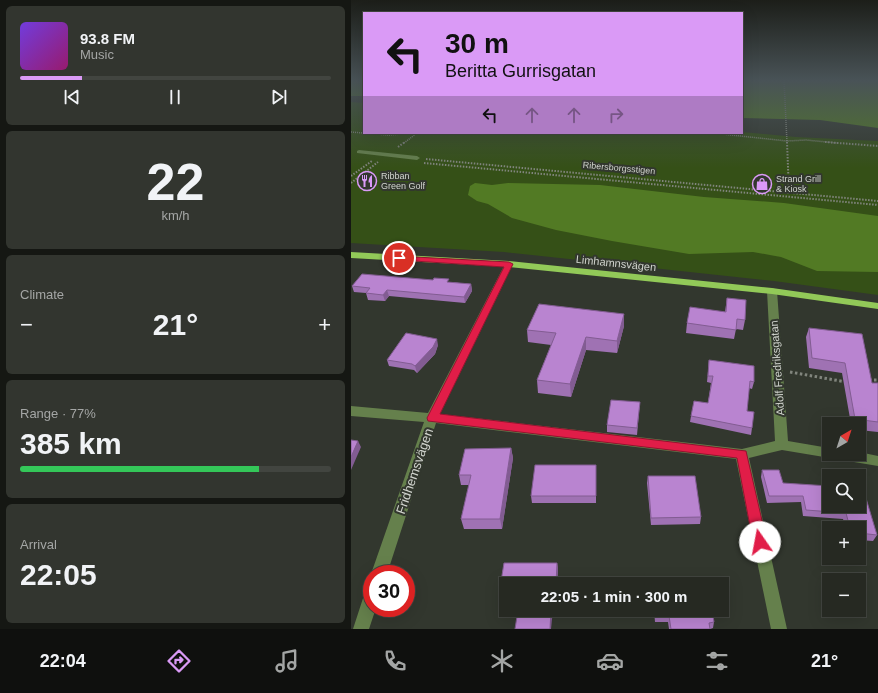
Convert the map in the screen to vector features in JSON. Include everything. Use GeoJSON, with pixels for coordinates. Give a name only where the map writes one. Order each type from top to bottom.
{"type":"FeatureCollection","features":[{"type":"Feature","properties":{"kind":"main road","name":"Limhamnsvägen"},"geometry":{"type":"LineString","coordinates":[[351,255],[509,264],[772,291],[878,306]]}},
{"type":"Feature","properties":{"kind":"street"},"geometry":{"type":"LineString","coordinates":[[359,152],[420,160]]}},
{"type":"Feature","properties":{"kind":"street","name":"Fridhemsvägen"},"geometry":{"type":"LineString","coordinates":[[382,565],[432,418],[509,264]]}},
{"type":"Feature","properties":{"kind":"street","name":"Adolf Fredriksgatan"},"geometry":{"type":"LineString","coordinates":[[772,291],[782,445]]}},
{"type":"Feature","properties":{"kind":"street"},"geometry":{"type":"LineString","coordinates":[[351,412],[432,418],[742,454],[782,445],[822,452]]}},
{"type":"Feature","properties":{"kind":"street"},"geometry":{"type":"LineString","coordinates":[[742,454],[779,629]]}},
{"type":"Feature","properties":{"kind":"street"},"geometry":{"type":"LineString","coordinates":[[866,459],[878,461]]}},
{"type":"Feature","properties":{"kind":"street"},"geometry":{"type":"LineString","coordinates":[[361,629],[365,617]]}},
{"type":"Feature","properties":{"kind":"path"},"geometry":{"type":"LineString","coordinates":[[785,109],[789,192]]}},
{"type":"Feature","properties":{"kind":"path"},"geometry":{"type":"LineString","coordinates":[[351,132],[363,133]]}},
{"type":"Feature","properties":{"kind":"path"},"geometry":{"type":"LineString","coordinates":[[376,134],[402,134]]}},
{"type":"Feature","properties":{"kind":"path"},"geometry":{"type":"LineString","coordinates":[[351,176],[416,134]]}},
{"type":"Feature","properties":{"kind":"path"},"geometry":{"type":"LineString","coordinates":[[721,134],[787,141],[806,140],[878,146]]}},
{"type":"Feature","properties":{"kind":"path"},"geometry":{"type":"LineString","coordinates":[[351,183],[384,155]]}},
{"type":"Feature","properties":{"kind":"path"},"geometry":{"type":"LineString","coordinates":[[420,160],[878,205]]}},
{"type":"Feature","properties":{"kind":"path","name":"Ribersborgsstigen"},"geometry":{"type":"LineString","coordinates":[[420,160],[878,201]]}},
{"type":"Feature","properties":{"kind":"path"},"geometry":{"type":"LineString","coordinates":[[777,369],[849,382]]}},
{"type":"Feature","properties":{"kind":"path"},"geometry":{"type":"LineString","coordinates":[[862,381],[878,380]]}},
{"type":"Feature","properties":{"kind":"shaded area"},"geometry":{"type":"Polygon","coordinates":[[[351,109],[363,109],[363,134],[743,134],[743,132],[796,137],[878,141],[878,295],[774,281],[504,252],[351,243],[351,109]]]}},
{"type":"Feature","properties":{"kind":"shaded area"},"geometry":{"type":"Polygon","coordinates":[[[743,109],[878,109],[878,128],[820,120],[743,118],[743,109]]]}},
{"type":"Feature","properties":{"kind":"shaded area"},"geometry":{"type":"Polygon","coordinates":[[[475,183],[492,185],[508,183],[600,185],[704,197],[784,203],[878,216],[878,272],[817,271],[781,257],[753,252],[689,254],[556,230],[512,218],[488,204],[477,201],[468,195],[470,186],[475,183]]]}},
{"type":"Feature","properties":{"kind":"building"},"geometry":{"type":"Polygon","coordinates":[[[362,274],[433,280],[434,278],[449,279],[447,282],[471,284],[464,297],[387,290],[383,295],[366,293],[370,288],[352,286],[362,274]]]}},
{"type":"Feature","properties":{"kind":"building"},"geometry":{"type":"Polygon","coordinates":[[[727,298],[746,300],[745,320],[737,319],[736,330],[687,323],[690,307],[726,312],[727,298]]]}},
{"type":"Feature","properties":{"kind":"building"},"geometry":{"type":"Polygon","coordinates":[[[539,304],[624,314],[617,341],[586,337],[570,384],[537,380],[556,333],[527,330],[539,304]]]}},
{"type":"Feature","properties":{"kind":"building"},"geometry":{"type":"Polygon","coordinates":[[[809,328],[862,334],[872,383],[878,383],[878,422],[866,420],[866,417],[855,417],[845,363],[812,358],[809,328]]]}},
{"type":"Feature","properties":{"kind":"building"},"geometry":{"type":"Polygon","coordinates":[[[406,333],[437,339],[433,347],[415,366],[412,364],[387,360],[406,333]]]}},
{"type":"Feature","properties":{"kind":"building"},"geometry":{"type":"Polygon","coordinates":[[[709,360],[754,366],[754,382],[750,381],[747,411],[754,412],[752,428],[691,416],[694,401],[708,403],[713,376],[708,376],[709,360]]]}},
{"type":"Feature","properties":{"kind":"building"},"geometry":{"type":"Polygon","coordinates":[[[611,400],[640,402],[637,428],[607,425],[611,400]]]}},
{"type":"Feature","properties":{"kind":"building"},"geometry":{"type":"Polygon","coordinates":[[[351,440],[358,441],[351,457],[351,440]]]}},
{"type":"Feature","properties":{"kind":"building"},"geometry":{"type":"Polygon","coordinates":[[[511,448],[500,519],[461,519],[471,475],[459,475],[465,449],[511,448]]]}},
{"type":"Feature","properties":{"kind":"building"},"geometry":{"type":"Polygon","coordinates":[[[535,465],[596,465],[596,496],[531,496],[535,465]]]}},
{"type":"Feature","properties":{"kind":"building"},"geometry":{"type":"Polygon","coordinates":[[[762,470],[779,470],[783,483],[822,486],[822,511],[806,510],[803,496],[769,496],[762,470]]]}},
{"type":"Feature","properties":{"kind":"building"},"geometry":{"type":"Polygon","coordinates":[[[648,476],[695,476],[701,517],[651,518],[648,476]]]}},
{"type":"Feature","properties":{"kind":"building"},"geometry":{"type":"Polygon","coordinates":[[[866,498],[877,535],[866,534],[866,521],[848,521],[846,513],[866,513],[866,498]]]}},
{"type":"Feature","properties":{"kind":"building"},"geometry":{"type":"Polygon","coordinates":[[[504,563],[557,563],[556,577],[502,577],[504,563]]]}},
{"type":"Feature","properties":{"kind":"building"},"geometry":{"type":"Polygon","coordinates":[[[517,617],[551,617],[550,629],[515,629],[517,617]]]}},
{"type":"Feature","properties":{"kind":"building"},"geometry":{"type":"Polygon","coordinates":[[[669,617],[713,617],[714,622],[709,623],[710,629],[671,629],[669,617]]]}},
{"type":"Feature","properties":{"kind":"place","name":"Ribban Green Golf"},"geometry":{"type":"Point","coordinates":[367,181]}},
{"type":"Feature","properties":{"kind":"place","name":"Strand Grill & Kiosk"},"geometry":{"type":"Point","coordinates":[762,184]}},
{"type":"Feature","properties":{"kind":"route"},"geometry":{"type":"LineString","coordinates":[[399,258],[509,264],[432,418],[742,454],[760,542]]}}]}
